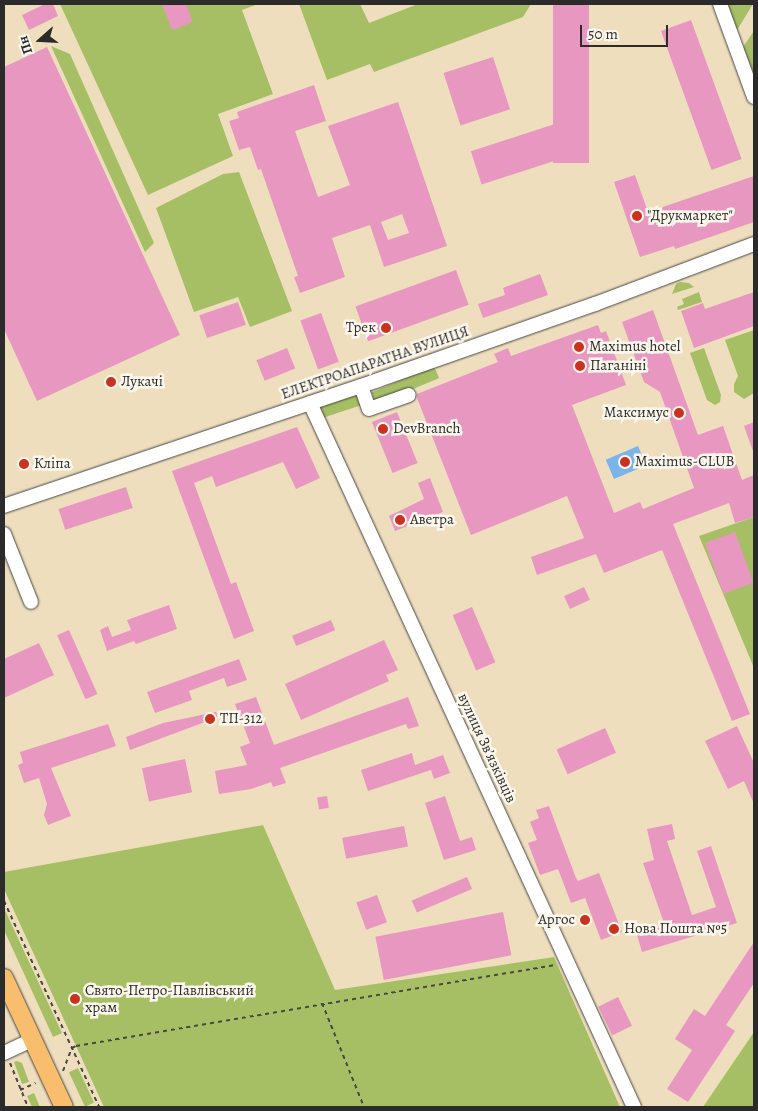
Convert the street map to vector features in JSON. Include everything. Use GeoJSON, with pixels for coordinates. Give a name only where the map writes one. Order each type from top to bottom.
{"type":"FeatureCollection","features":[{"type":"Feature","properties":{"kind":"main road"},"geometry":{"type":"LineString","coordinates":[[4,978],[64,1107]]}},
{"type":"Feature","properties":{"kind":"street"},"geometry":{"type":"LineString","coordinates":[[720,4],[754,97]]}},
{"type":"Feature","properties":{"kind":"street","name":"ЕЛЕКТРОАПАРАТНА ВУЛИЦЯ"},"geometry":{"type":"LineString","coordinates":[[4,506],[310,404],[595,304],[754,244]]}},
{"type":"Feature","properties":{"kind":"street"},"geometry":{"type":"LineString","coordinates":[[361,386],[369,409],[409,395]]}},
{"type":"Feature","properties":{"kind":"street","name":"вулиця Звʼязківців"},"geometry":{"type":"LineString","coordinates":[[310,404],[634,1107]]}},
{"type":"Feature","properties":{"kind":"street"},"geometry":{"type":"LineString","coordinates":[[4,534],[32,602]]}},
{"type":"Feature","properties":{"kind":"street"},"geometry":{"type":"LineString","coordinates":[[5,1053],[32,1040]]}},
{"type":"Feature","properties":{"kind":"path"},"geometry":{"type":"LineString","coordinates":[[4,901],[99,1107]]}},
{"type":"Feature","properties":{"kind":"path"},"geometry":{"type":"LineString","coordinates":[[72,1048],[322,1003],[568,963]]}},
{"type":"Feature","properties":{"kind":"path"},"geometry":{"type":"LineString","coordinates":[[322,1003],[364,1107]]}},
{"type":"Feature","properties":{"kind":"path"},"geometry":{"type":"LineString","coordinates":[[5,1053],[28,1107]]}},
{"type":"Feature","properties":{"kind":"green space"},"geometry":{"type":"Polygon","coordinates":[[[60,4],[258,4],[242,10],[273,94],[218,114],[233,156],[148,195],[60,4]]]}},
{"type":"Feature","properties":{"kind":"green space"},"geometry":{"type":"Polygon","coordinates":[[[299,4],[360,4],[369,23],[418,4],[531,4],[523,17],[374,72],[370,64],[327,80],[299,4]]]}},
{"type":"Feature","properties":{"kind":"green space"},"geometry":{"type":"Polygon","coordinates":[[[727,4],[753,4],[737,30],[727,4]]]}},
{"type":"Feature","properties":{"kind":"green space"},"geometry":{"type":"Polygon","coordinates":[[[754,31],[754,75],[743,47],[754,31]]]}},
{"type":"Feature","properties":{"kind":"green space"},"geometry":{"type":"Polygon","coordinates":[[[51,46],[70,54],[154,243],[145,252],[51,46]]]}},
{"type":"Feature","properties":{"kind":"green space"},"geometry":{"type":"Polygon","coordinates":[[[239,172],[292,311],[250,327],[238,297],[194,312],[156,208],[223,174],[239,172]]]}},
{"type":"Feature","properties":{"kind":"green space"},"geometry":{"type":"Polygon","coordinates":[[[680,282],[689,283],[694,287],[672,294],[676,284],[680,282]]]}},
{"type":"Feature","properties":{"kind":"green space"},"geometry":{"type":"Polygon","coordinates":[[[699,292],[702,302],[678,310],[677,307],[684,304],[682,299],[699,292]]]}},
{"type":"Feature","properties":{"kind":"green space"},"geometry":{"type":"Polygon","coordinates":[[[754,330],[754,393],[744,399],[734,392],[734,384],[738,376],[725,340],[754,330]]]}},
{"type":"Feature","properties":{"kind":"green space"},"geometry":{"type":"Polygon","coordinates":[[[704,348],[721,395],[720,402],[715,405],[707,400],[690,353],[704,348]]]}},
{"type":"Feature","properties":{"kind":"green space"},"geometry":{"type":"Polygon","coordinates":[[[434,366],[439,378],[376,405],[371,393],[434,366]]]}},
{"type":"Feature","properties":{"kind":"green space"},"geometry":{"type":"Polygon","coordinates":[[[357,393],[361,405],[324,417],[320,405],[357,393]]]}},
{"type":"Feature","properties":{"kind":"green space"},"geometry":{"type":"Polygon","coordinates":[[[754,517],[754,668],[699,536],[754,517]]]}},
{"type":"Feature","properties":{"kind":"green space"},"geometry":{"type":"Polygon","coordinates":[[[263,825],[335,990],[554,957],[620,1107],[104,1107],[4,889],[4,872],[263,825]]]}},
{"type":"Feature","properties":{"kind":"green space"},"geometry":{"type":"Polygon","coordinates":[[[4,908],[62,1033],[53,1037],[4,930],[4,908]]]}},
{"type":"Feature","properties":{"kind":"green space"},"geometry":{"type":"Polygon","coordinates":[[[754,1032],[754,1107],[703,1107],[754,1032]]]}},
{"type":"Feature","properties":{"kind":"green space"},"geometry":{"type":"Polygon","coordinates":[[[14,1062],[22,1063],[29,1082],[22,1084],[14,1062]]]}},
{"type":"Feature","properties":{"kind":"green space"},"geometry":{"type":"Polygon","coordinates":[[[78,1068],[94,1102],[85,1107],[69,1072],[78,1068]]]}},
{"type":"Feature","properties":{"kind":"green space"},"geometry":{"type":"Polygon","coordinates":[[[34,1093],[40,1107],[32,1107],[27,1096],[34,1093]]]}},
{"type":"Feature","properties":{"kind":"water","name":"Maximus-CLUB"},"geometry":{"type":"Polygon","coordinates":[[[638,446],[646,465],[614,479],[606,460],[638,446]]]}},
{"type":"Feature","properties":{"kind":"building"},"geometry":{"type":"Polygon","coordinates":[[[45,4],[53,4],[58,16],[29,30],[22,15],[45,4]]]}},
{"type":"Feature","properties":{"kind":"building"},"geometry":{"type":"Polygon","coordinates":[[[162,4],[186,4],[193,22],[172,30],[162,4]]]}},
{"type":"Feature","properties":{"kind":"building"},"geometry":{"type":"Polygon","coordinates":[[[553,4],[589,4],[589,163],[553,163],[553,4]]]}},
{"type":"Feature","properties":{"kind":"building"},"geometry":{"type":"Polygon","coordinates":[[[691,20],[742,159],[712,170],[661,31],[691,20]]]}},
{"type":"Feature","properties":{"kind":"building"},"geometry":{"type":"Polygon","coordinates":[[[47,47],[180,335],[37,401],[4,329],[4,67],[47,47]]]}},
{"type":"Feature","properties":{"kind":"building"},"geometry":{"type":"Polygon","coordinates":[[[493,57],[510,109],[461,125],[444,73],[493,57]]]}},
{"type":"Feature","properties":{"kind":"building"},"geometry":{"type":"Polygon","coordinates":[[[314,85],[326,121],[295,131],[318,197],[350,185],[328,126],[398,102],[447,246],[384,267],[370,225],[332,238],[345,277],[300,293],[294,277],[298,276],[261,169],[258,170],[250,147],[239,150],[229,121],[239,118],[237,112],[314,85]],[[402,214],[381,222],[388,240],[409,233],[402,214]]]}},
{"type":"Feature","properties":{"kind":"building"},"geometry":{"type":"Polygon","coordinates":[[[564,121],[575,154],[482,185],[471,151],[564,121]]]}},
{"type":"Feature","properties":{"kind":"building"},"geometry":{"type":"Polygon","coordinates":[[[635,175],[648,212],[754,176],[754,222],[675,249],[674,246],[640,257],[614,182],[635,175]]]}},
{"type":"Feature","properties":{"kind":"building"},"geometry":{"type":"Polygon","coordinates":[[[456,270],[469,305],[368,341],[355,307],[456,270]]]}},
{"type":"Feature","properties":{"kind":"building"},"geometry":{"type":"Polygon","coordinates":[[[540,274],[548,295],[483,318],[478,304],[505,295],[503,288],[540,274]]]}},
{"type":"Feature","properties":{"kind":"building"},"geometry":{"type":"Polygon","coordinates":[[[754,292],[754,326],[694,348],[681,311],[703,303],[705,309],[754,292]]]}},
{"type":"Feature","properties":{"kind":"building"},"geometry":{"type":"Polygon","coordinates":[[[238,302],[246,325],[207,338],[199,315],[238,302]]]}},
{"type":"Feature","properties":{"kind":"building"},"geometry":{"type":"Polygon","coordinates":[[[653,310],[698,435],[723,426],[742,480],[754,475],[754,517],[735,523],[729,503],[673,524],[750,714],[732,721],[662,550],[604,573],[596,554],[537,575],[531,557],[584,538],[567,496],[471,535],[417,398],[417,394],[498,362],[494,354],[508,348],[511,356],[598,325],[601,333],[606,331],[626,385],[572,405],[614,513],[640,502],[643,509],[694,488],[660,392],[644,382],[622,322],[653,310]]]}},
{"type":"Feature","properties":{"kind":"building"},"geometry":{"type":"Polygon","coordinates":[[[321,313],[339,362],[318,369],[300,321],[321,313]]]}},
{"type":"Feature","properties":{"kind":"building"},"geometry":{"type":"Polygon","coordinates":[[[287,348],[295,368],[265,381],[256,360],[287,348]]]}},
{"type":"Feature","properties":{"kind":"building"},"geometry":{"type":"Polygon","coordinates":[[[397,412],[418,463],[393,473],[372,422],[397,412]]]}},
{"type":"Feature","properties":{"kind":"building"},"geometry":{"type":"Polygon","coordinates":[[[754,422],[754,451],[753,451],[744,426],[754,422]]]}},
{"type":"Feature","properties":{"kind":"building"},"geometry":{"type":"Polygon","coordinates":[[[297,427],[320,478],[296,489],[283,462],[216,487],[212,476],[194,483],[231,584],[236,582],[254,631],[234,639],[172,471],[297,427]]]}},
{"type":"Feature","properties":{"kind":"building"},"geometry":{"type":"Polygon","coordinates":[[[430,478],[443,512],[395,531],[389,516],[424,499],[418,483],[430,478]]]}},
{"type":"Feature","properties":{"kind":"building"},"geometry":{"type":"Polygon","coordinates":[[[126,487],[133,508],[65,530],[58,509],[126,487]]]}},
{"type":"Feature","properties":{"kind":"building"},"geometry":{"type":"Polygon","coordinates":[[[735,532],[753,583],[723,594],[705,543],[735,532]]]}},
{"type":"Feature","properties":{"kind":"building"},"geometry":{"type":"Polygon","coordinates":[[[584,587],[590,600],[570,609],[564,596],[584,587]]]}},
{"type":"Feature","properties":{"kind":"building"},"geometry":{"type":"Polygon","coordinates":[[[169,605],[177,629],[136,644],[134,641],[107,651],[100,630],[108,626],[112,637],[131,630],[127,620],[169,605]]]}},
{"type":"Feature","properties":{"kind":"building"},"geometry":{"type":"Polygon","coordinates":[[[472,607],[495,662],[476,670],[453,615],[472,607]]]}},
{"type":"Feature","properties":{"kind":"building"},"geometry":{"type":"Polygon","coordinates":[[[331,620],[335,630],[296,646],[292,636],[331,620]]]}},
{"type":"Feature","properties":{"kind":"building"},"geometry":{"type":"Polygon","coordinates":[[[69,630],[97,694],[86,699],[57,635],[69,630]]]}},
{"type":"Feature","properties":{"kind":"building"},"geometry":{"type":"Polygon","coordinates":[[[384,640],[398,670],[386,675],[389,681],[301,720],[285,684],[384,640]]]}},
{"type":"Feature","properties":{"kind":"building"},"geometry":{"type":"Polygon","coordinates":[[[39,643],[54,675],[4,698],[4,659],[39,643]]]}},
{"type":"Feature","properties":{"kind":"building"},"geometry":{"type":"Polygon","coordinates":[[[239,659],[247,680],[227,687],[224,678],[189,691],[192,700],[155,713],[147,692],[239,659]]]}},
{"type":"Feature","properties":{"kind":"building"},"geometry":{"type":"Polygon","coordinates":[[[256,697],[274,745],[408,697],[419,726],[408,729],[406,724],[280,768],[286,783],[273,787],[271,782],[251,789],[219,794],[215,771],[247,765],[240,747],[250,743],[235,704],[256,697]]]}},
{"type":"Feature","properties":{"kind":"building"},"geometry":{"type":"Polygon","coordinates":[[[216,712],[218,717],[215,718],[216,723],[205,725],[205,722],[130,750],[126,737],[163,723],[216,712]]]}},
{"type":"Feature","properties":{"kind":"building"},"geometry":{"type":"Polygon","coordinates":[[[108,724],[116,746],[51,768],[71,816],[48,825],[44,815],[47,804],[39,778],[24,783],[18,765],[23,763],[20,752],[108,724]]]}},
{"type":"Feature","properties":{"kind":"building"},"geometry":{"type":"Polygon","coordinates":[[[737,726],[754,763],[754,804],[744,781],[728,789],[705,741],[737,726]]]}},
{"type":"Feature","properties":{"kind":"building"},"geometry":{"type":"Polygon","coordinates":[[[605,728],[616,753],[568,774],[557,750],[605,728]]]}},
{"type":"Feature","properties":{"kind":"building"},"geometry":{"type":"Polygon","coordinates":[[[412,753],[415,765],[443,755],[450,773],[434,779],[431,770],[368,791],[361,770],[412,753]]]}},
{"type":"Feature","properties":{"kind":"building"},"geometry":{"type":"Polygon","coordinates":[[[185,759],[192,792],[149,801],[142,768],[185,759]]]}},
{"type":"Feature","properties":{"kind":"building"},"geometry":{"type":"Polygon","coordinates":[[[327,796],[329,808],[319,809],[317,798],[327,796]]]}},
{"type":"Feature","properties":{"kind":"building"},"geometry":{"type":"Polygon","coordinates":[[[445,796],[460,841],[472,837],[476,850],[444,860],[425,803],[445,796]]]}},
{"type":"Feature","properties":{"kind":"building"},"geometry":{"type":"Polygon","coordinates":[[[549,806],[576,878],[578,881],[599,873],[622,932],[601,940],[585,898],[571,903],[558,869],[540,875],[528,843],[537,840],[530,822],[539,818],[536,810],[549,806]]]}},
{"type":"Feature","properties":{"kind":"building"},"geometry":{"type":"Polygon","coordinates":[[[672,824],[675,839],[667,841],[692,915],[716,907],[697,851],[711,846],[737,923],[642,952],[637,935],[665,926],[643,863],[654,860],[647,829],[672,824]]]}},
{"type":"Feature","properties":{"kind":"building"},"geometry":{"type":"Polygon","coordinates":[[[404,826],[408,847],[346,859],[342,838],[404,826]]]}},
{"type":"Feature","properties":{"kind":"building"},"geometry":{"type":"Polygon","coordinates":[[[467,877],[472,889],[417,912],[412,900],[467,877]]]}},
{"type":"Feature","properties":{"kind":"building"},"geometry":{"type":"Polygon","coordinates":[[[377,895],[387,922],[366,930],[356,903],[377,895]]]}},
{"type":"Feature","properties":{"kind":"building"},"geometry":{"type":"Polygon","coordinates":[[[503,912],[511,955],[384,980],[375,937],[503,912]]]}},
{"type":"Feature","properties":{"kind":"building"},"geometry":{"type":"Polygon","coordinates":[[[754,942],[754,983],[726,1025],[735,1031],[688,1102],[667,1089],[692,1050],[675,1039],[694,1009],[705,1016],[754,942]]]}},
{"type":"Feature","properties":{"kind":"building"},"geometry":{"type":"Polygon","coordinates":[[[618,997],[632,1026],[612,1035],[598,1007],[618,997]]]}},
{"type":"Feature","properties":{"kind":"place","name":"\"Друкмаркет\""},"geometry":{"type":"Point","coordinates":[637,216]}},
{"type":"Feature","properties":{"kind":"place","name":"Трек"},"geometry":{"type":"Point","coordinates":[386,328]}},
{"type":"Feature","properties":{"kind":"place","name":"Maximus hotel"},"geometry":{"type":"Point","coordinates":[579,347]}},
{"type":"Feature","properties":{"kind":"place","name":"Паганіні"},"geometry":{"type":"Point","coordinates":[580,366]}},
{"type":"Feature","properties":{"kind":"place","name":"Лукачі"},"geometry":{"type":"Point","coordinates":[111,382]}},
{"type":"Feature","properties":{"kind":"place","name":"Максимус"},"geometry":{"type":"Point","coordinates":[679,413]}},
{"type":"Feature","properties":{"kind":"place","name":"DevBranch"},"geometry":{"type":"Point","coordinates":[383,429]}},
{"type":"Feature","properties":{"kind":"place","name":"Maximus-CLUB"},"geometry":{"type":"Point","coordinates":[625,462]}},
{"type":"Feature","properties":{"kind":"place","name":"Кліпа"},"geometry":{"type":"Point","coordinates":[24,464]}},
{"type":"Feature","properties":{"kind":"place","name":"Аветра"},"geometry":{"type":"Point","coordinates":[400,520]}},
{"type":"Feature","properties":{"kind":"place","name":"ТП-312"},"geometry":{"type":"Point","coordinates":[210,719]}},
{"type":"Feature","properties":{"kind":"place","name":"Аргос"},"geometry":{"type":"Point","coordinates":[585,920]}},
{"type":"Feature","properties":{"kind":"place","name":"Нова Пошта №5"},"geometry":{"type":"Point","coordinates":[614,929]}},
{"type":"Feature","properties":{"kind":"place","name":"Свято-Петро-Павлівський храм"},"geometry":{"type":"Point","coordinates":[75,999]}}]}
